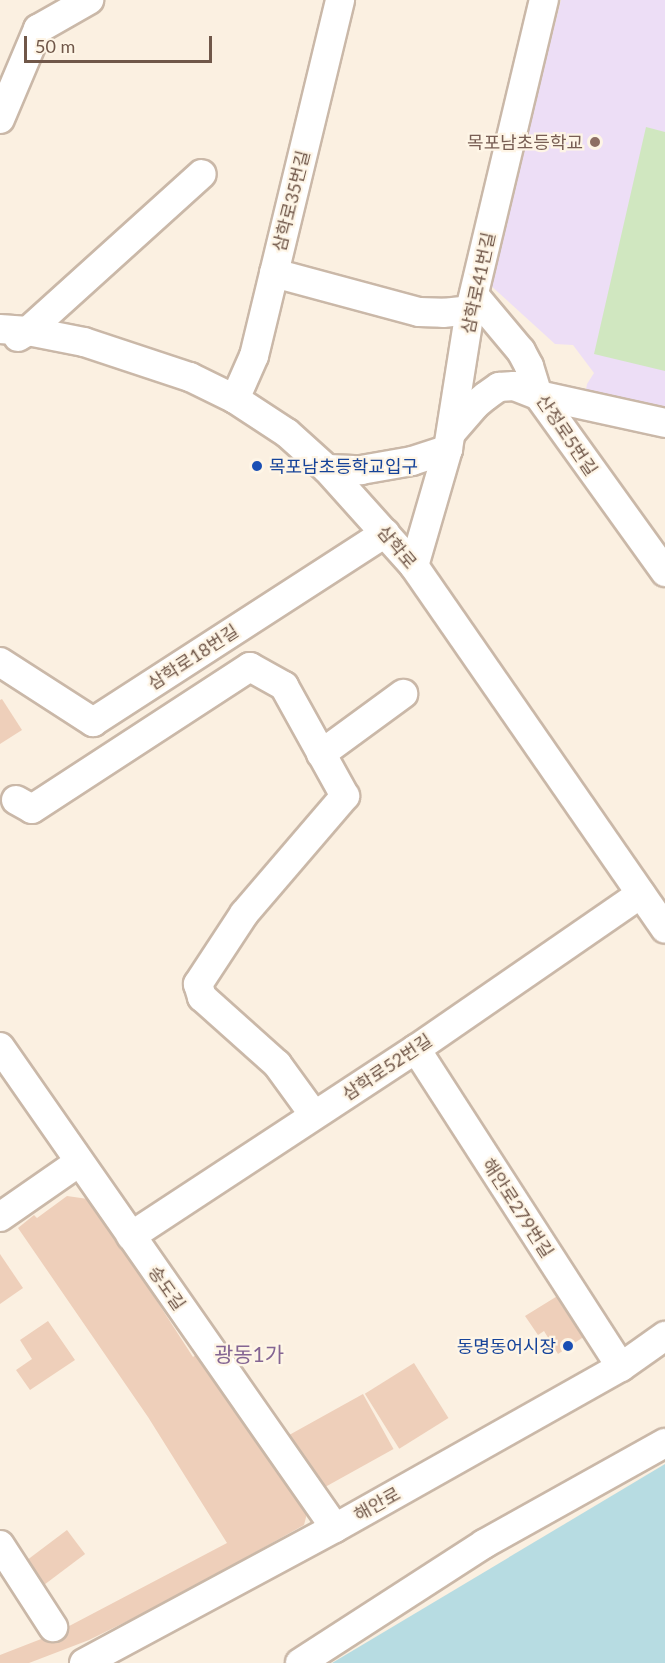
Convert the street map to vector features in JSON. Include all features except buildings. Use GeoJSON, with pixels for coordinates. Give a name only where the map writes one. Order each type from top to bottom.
{"type":"FeatureCollection","features":[{"type":"Feature","properties":{"kind":"street"},"geometry":{"type":"LineString","coordinates":[[0,119],[38,29],[89,0]]}},
{"type":"Feature","properties":{"kind":"street","name":"삼학로35번길"},"geometry":{"type":"LineString","coordinates":[[234,399],[254,356],[340,0]]}},
{"type":"Feature","properties":{"kind":"street","name":"삼학로41번길"},"geometry":{"type":"LineString","coordinates":[[414,566],[449,441],[472,302],[544,0]]}},
{"type":"Feature","properties":{"kind":"street"},"geometry":{"type":"LineString","coordinates":[[0,347],[28,331],[202,174]]}},
{"type":"Feature","properties":{"kind":"street"},"geometry":{"type":"LineString","coordinates":[[274,273],[419,312],[443,313],[472,302]]}},
{"type":"Feature","properties":{"kind":"street","name":"산정로5번길"},"geometry":{"type":"LineString","coordinates":[[472,302],[521,351],[529,366],[538,395],[665,572]]}},
{"type":"Feature","properties":{"kind":"street","name":"삼학로"},"geometry":{"type":"LineString","coordinates":[[0,329],[28,331],[84,342],[140,358],[190,377],[234,399],[287,434],[327,469],[414,566],[665,929]]}},
{"type":"Feature","properties":{"kind":"street"},"geometry":{"type":"LineString","coordinates":[[327,469],[361,470],[412,461],[449,441],[475,405],[499,387],[514,386],[538,395],[665,423]]}},
{"type":"Feature","properties":{"kind":"street","name":"삼학로18번길"},"geometry":{"type":"LineString","coordinates":[[93,722],[385,533]]}},
{"type":"Feature","properties":{"kind":"street"},"geometry":{"type":"LineString","coordinates":[[0,662],[93,722],[97,732],[92,745],[84,754],[8,805]]}},
{"type":"Feature","properties":{"kind":"street"},"geometry":{"type":"LineString","coordinates":[[8,805],[32,809],[250,667],[284,686],[345,796],[244,914],[198,984],[202,997],[277,1064],[314,1115]]}},
{"type":"Feature","properties":{"kind":"street"},"geometry":{"type":"LineString","coordinates":[[321,754],[403,694]]}},
{"type":"Feature","properties":{"kind":"street","name":"삼학로52번길"},"geometry":{"type":"LineString","coordinates":[[131,1236],[416,1049],[641,894]]}},
{"type":"Feature","properties":{"kind":"street","name":"송도길"},"geometry":{"type":"LineString","coordinates":[[0,1047],[335,1528]]}},
{"type":"Feature","properties":{"kind":"street","name":"해안로279번길"},"geometry":{"type":"LineString","coordinates":[[416,1049],[621,1367]]}},
{"type":"Feature","properties":{"kind":"street"},"geometry":{"type":"LineString","coordinates":[[0,1217],[79,1162]]}},
{"type":"Feature","properties":{"kind":"street","name":"해안로"},"geometry":{"type":"LineString","coordinates":[[85,1663],[335,1528],[621,1367],[665,1336]]}},
{"type":"Feature","properties":{"kind":"street"},"geometry":{"type":"LineString","coordinates":[[300,1663],[484,1544],[665,1443]]}},
{"type":"Feature","properties":{"kind":"street"},"geometry":{"type":"LineString","coordinates":[[0,1545],[53,1627]]}},
{"type":"Feature","properties":{"kind":"shaded area","name":"목포남초등학교"},"geometry":{"type":"Polygon","coordinates":[[[561,0],[665,0],[665,412],[585,396],[587,384],[594,373],[573,345],[555,344],[489,284],[561,0]]]}},
{"type":"Feature","properties":{"kind":"green space"},"geometry":{"type":"Polygon","coordinates":[[[646,127],[665,132],[665,371],[594,354],[646,127]]]}},
{"type":"Feature","properties":{"kind":"water"},"geometry":{"type":"Polygon","coordinates":[[[665,1464],[665,1663],[332,1663],[665,1464]]]}},
{"type":"Feature","properties":{"kind":"place","name":"목포남초등학교"},"geometry":{"type":"Point","coordinates":[595,142]}},
{"type":"Feature","properties":{"kind":"place","name":"목포남초등학교입구"},"geometry":{"type":"Point","coordinates":[257,466]}},
{"type":"Feature","properties":{"kind":"place","name":"동명동어시장"},"geometry":{"type":"Point","coordinates":[568,1346]}},
{"type":"Feature","properties":{"kind":"district","name":"광동1가"},"geometry":{"type":"Point","coordinates":[249,1354]}}]}
